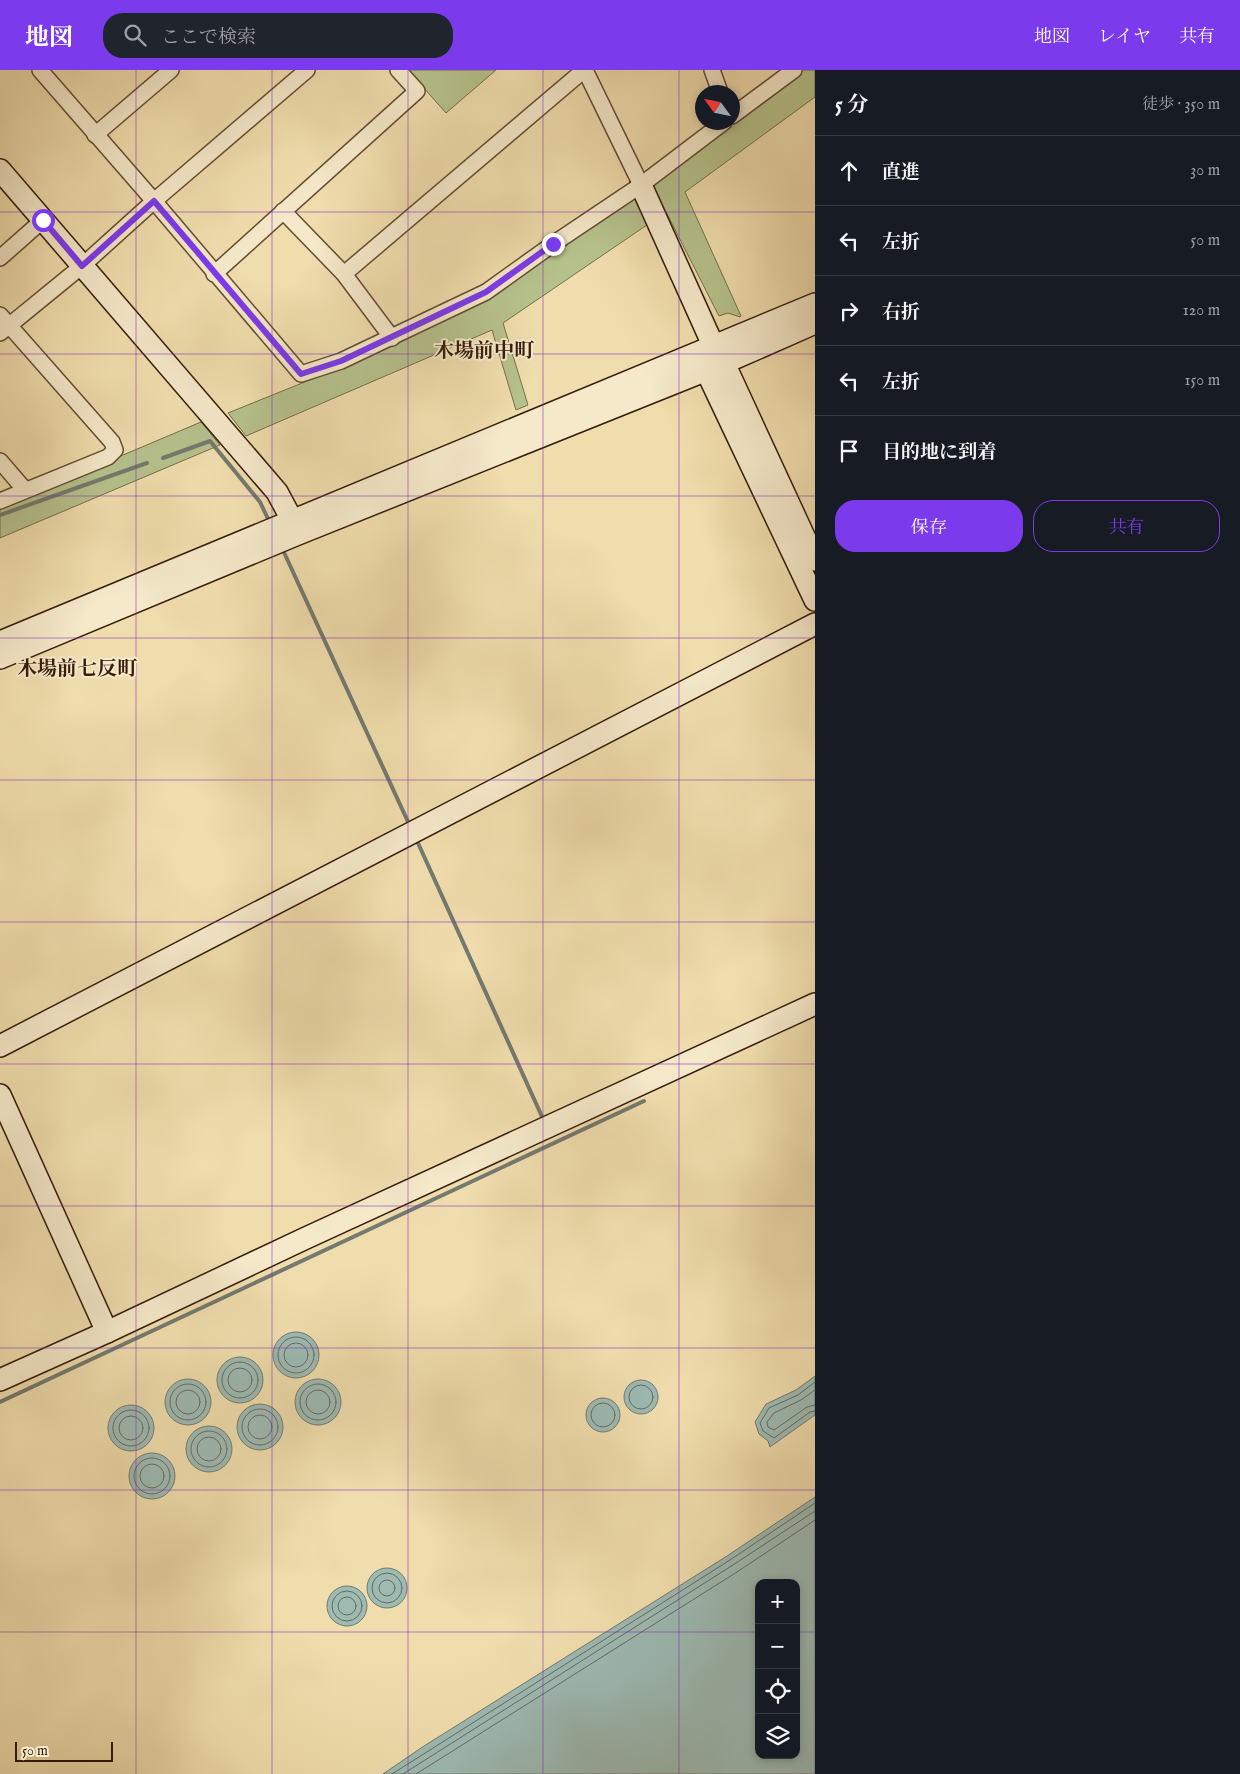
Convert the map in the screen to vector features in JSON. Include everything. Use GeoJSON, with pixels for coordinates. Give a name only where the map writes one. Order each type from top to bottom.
{"type":"FeatureCollection","features":[{"type":"Feature","properties":{"kind":"street"},"geometry":{"type":"LineString","coordinates":[[40,70],[301,374],[341,361],[486,292],[641,185],[713,130]]}},
{"type":"Feature","properties":{"kind":"street"},"geometry":{"type":"LineString","coordinates":[[95,135],[171,70]]}},
{"type":"Feature","properties":{"kind":"street"},"geometry":{"type":"LineString","coordinates":[[0,501],[108,457],[115,450],[112,442],[3,324],[82,266],[154,201],[307,70]]}},
{"type":"Feature","properties":{"kind":"street"},"geometry":{"type":"LineString","coordinates":[[214,274],[417,91],[398,70]]}},
{"type":"Feature","properties":{"kind":"street"},"geometry":{"type":"LineString","coordinates":[[344,274],[584,70],[641,185],[815,600]]}},
{"type":"Feature","properties":{"kind":"street"},"geometry":{"type":"LineString","coordinates":[[712,70],[717,85]]}},
{"type":"Feature","properties":{"kind":"street"},"geometry":{"type":"LineString","coordinates":[[740,110],[794,70]]}},
{"type":"Feature","properties":{"kind":"street"},"geometry":{"type":"LineString","coordinates":[[2,176],[43,220],[277,492],[295,527]]}},
{"type":"Feature","properties":{"kind":"street"},"geometry":{"type":"LineString","coordinates":[[283,211],[344,274],[392,338]]}},
{"type":"Feature","properties":{"kind":"street"},"geometry":{"type":"LineString","coordinates":[[0,258],[43,220]]}},
{"type":"Feature","properties":{"kind":"street"},"geometry":{"type":"LineString","coordinates":[[715,359],[815,304]]}},
{"type":"Feature","properties":{"kind":"street"},"geometry":{"type":"LineString","coordinates":[[0,642],[295,527],[715,359],[815,323]]}},
{"type":"Feature","properties":{"kind":"street"},"geometry":{"type":"LineString","coordinates":[[715,359],[815,560]]}},
{"type":"Feature","properties":{"kind":"street"},"geometry":{"type":"LineString","coordinates":[[0,461],[25,490]]}},
{"type":"Feature","properties":{"kind":"street"},"geometry":{"type":"LineString","coordinates":[[0,658],[295,527]]}},
{"type":"Feature","properties":{"kind":"street"},"geometry":{"type":"LineString","coordinates":[[0,1046],[815,624]]}},
{"type":"Feature","properties":{"kind":"street"},"geometry":{"type":"LineString","coordinates":[[0,1380],[815,1004]]}},
{"type":"Feature","properties":{"kind":"street"},"geometry":{"type":"LineString","coordinates":[[0,1095],[107,1332]]}},
{"type":"Feature","properties":{"kind":"green space"},"geometry":{"type":"Polygon","coordinates":[[[408,70],[496,70],[446,113],[408,70]]]}},
{"type":"Feature","properties":{"kind":"green space"},"geometry":{"type":"Polygon","coordinates":[[[803,70],[815,70],[815,97],[685,192],[740,317],[728,313],[719,316],[666,212],[503,323],[528,405],[516,410],[492,330],[246,436],[228,413],[364,358],[492,296],[720,130],[740,130],[740,116],[803,70]]]}},
{"type":"Feature","properties":{"kind":"green space"},"geometry":{"type":"Polygon","coordinates":[[[201,422],[220,445],[0,538],[0,507],[201,422]]]}},
{"type":"Feature","properties":{"kind":"water"},"geometry":{"type":"Polygon","coordinates":[[[291,1332],[301,1332],[315,1342],[319,1355],[315,1368],[309,1374],[301,1378],[291,1378],[277,1368],[273,1360],[273,1350],[283,1336],[291,1332]]]}},
{"type":"Feature","properties":{"kind":"water"},"geometry":{"type":"Polygon","coordinates":[[[235,1357],[245,1357],[259,1367],[263,1380],[259,1393],[253,1399],[245,1403],[235,1403],[221,1393],[217,1385],[217,1375],[227,1361],[235,1357]]]}},
{"type":"Feature","properties":{"kind":"water"},"geometry":{"type":"Polygon","coordinates":[[[815,1376],[815,1415],[770,1447],[768,1441],[759,1434],[755,1422],[766,1404],[796,1390],[815,1376]]]}},
{"type":"Feature","properties":{"kind":"water"},"geometry":{"type":"Polygon","coordinates":[[[183,1379],[193,1379],[207,1389],[211,1402],[207,1415],[201,1421],[193,1425],[183,1425],[169,1415],[165,1407],[165,1397],[175,1383],[183,1379]]]}},
{"type":"Feature","properties":{"kind":"water"},"geometry":{"type":"Polygon","coordinates":[[[314,1379],[322,1379],[331,1383],[337,1389],[341,1402],[337,1415],[331,1421],[322,1425],[314,1425],[305,1421],[299,1415],[295,1406],[295,1398],[299,1389],[305,1383],[314,1379]]]}},
{"type":"Feature","properties":{"kind":"water"},"geometry":{"type":"Polygon","coordinates":[[[641,1380],[648,1381],[653,1385],[657,1390],[657,1404],[653,1409],[648,1413],[641,1414],[634,1413],[629,1409],[625,1404],[624,1397],[625,1390],[629,1385],[634,1381],[641,1380]]]}},
{"type":"Feature","properties":{"kind":"water"},"geometry":{"type":"Polygon","coordinates":[[[603,1398],[610,1399],[615,1403],[619,1408],[619,1422],[615,1427],[610,1431],[603,1432],[596,1431],[591,1427],[587,1422],[586,1415],[587,1408],[591,1403],[596,1399],[603,1398]]]}},
{"type":"Feature","properties":{"kind":"water"},"geometry":{"type":"Polygon","coordinates":[[[256,1404],[264,1404],[273,1408],[279,1414],[283,1427],[279,1440],[273,1446],[264,1450],[256,1450],[247,1446],[241,1440],[237,1431],[237,1423],[241,1414],[247,1408],[256,1404]]]}},
{"type":"Feature","properties":{"kind":"water"},"geometry":{"type":"Polygon","coordinates":[[[127,1405],[135,1405],[144,1409],[150,1415],[154,1428],[150,1441],[144,1447],[135,1451],[127,1451],[118,1447],[112,1441],[108,1432],[108,1424],[112,1415],[118,1409],[127,1405]]]}},
{"type":"Feature","properties":{"kind":"water"},"geometry":{"type":"Polygon","coordinates":[[[204,1426],[214,1426],[228,1436],[232,1449],[228,1462],[222,1468],[214,1472],[204,1472],[190,1462],[186,1454],[186,1444],[196,1430],[204,1426]]]}},
{"type":"Feature","properties":{"kind":"water"},"geometry":{"type":"Polygon","coordinates":[[[147,1453],[157,1453],[171,1463],[175,1476],[171,1489],[165,1495],[157,1499],[147,1499],[133,1489],[129,1481],[129,1471],[139,1457],[147,1453]]]}},
{"type":"Feature","properties":{"kind":"water"},"geometry":{"type":"Polygon","coordinates":[[[815,1497],[815,1774],[383,1774],[424,1746],[727,1556],[815,1497]]]}},
{"type":"Feature","properties":{"kind":"water"},"geometry":{"type":"Polygon","coordinates":[[[387,1568],[401,1574],[407,1588],[401,1602],[387,1608],[373,1602],[367,1588],[373,1574],[387,1568]]]}},
{"type":"Feature","properties":{"kind":"water"},"geometry":{"type":"Polygon","coordinates":[[[347,1586],[361,1592],[367,1606],[361,1620],[347,1626],[333,1620],[327,1606],[333,1592],[347,1586]]]}},
{"type":"Feature","properties":{"kind":"waterway"},"geometry":{"type":"LineString","coordinates":[[163,458],[210,441],[260,502],[270,523]]}},
{"type":"Feature","properties":{"kind":"waterway"},"geometry":{"type":"LineString","coordinates":[[0,515],[147,463]]}},
{"type":"Feature","properties":{"kind":"waterway"},"geometry":{"type":"LineString","coordinates":[[282,548],[409,824]]}},
{"type":"Feature","properties":{"kind":"waterway"},"geometry":{"type":"LineString","coordinates":[[418,843],[544,1121]]}},
{"type":"Feature","properties":{"kind":"waterway"},"geometry":{"type":"LineString","coordinates":[[0,1402],[644,1101]]}},
{"type":"Feature","properties":{"kind":"district","name":"木場前中町"},"geometry":{"type":"Point","coordinates":[484,351]}},
{"type":"Feature","properties":{"kind":"district","name":"木場前七反町"},"geometry":{"type":"Point","coordinates":[77,669]}},
{"type":"Feature","properties":{"kind":"route"},"geometry":{"type":"LineString","coordinates":[[43,220],[82,266],[154,201],[214,274],[301,374],[341,361],[486,292],[553,244]]}}]}
